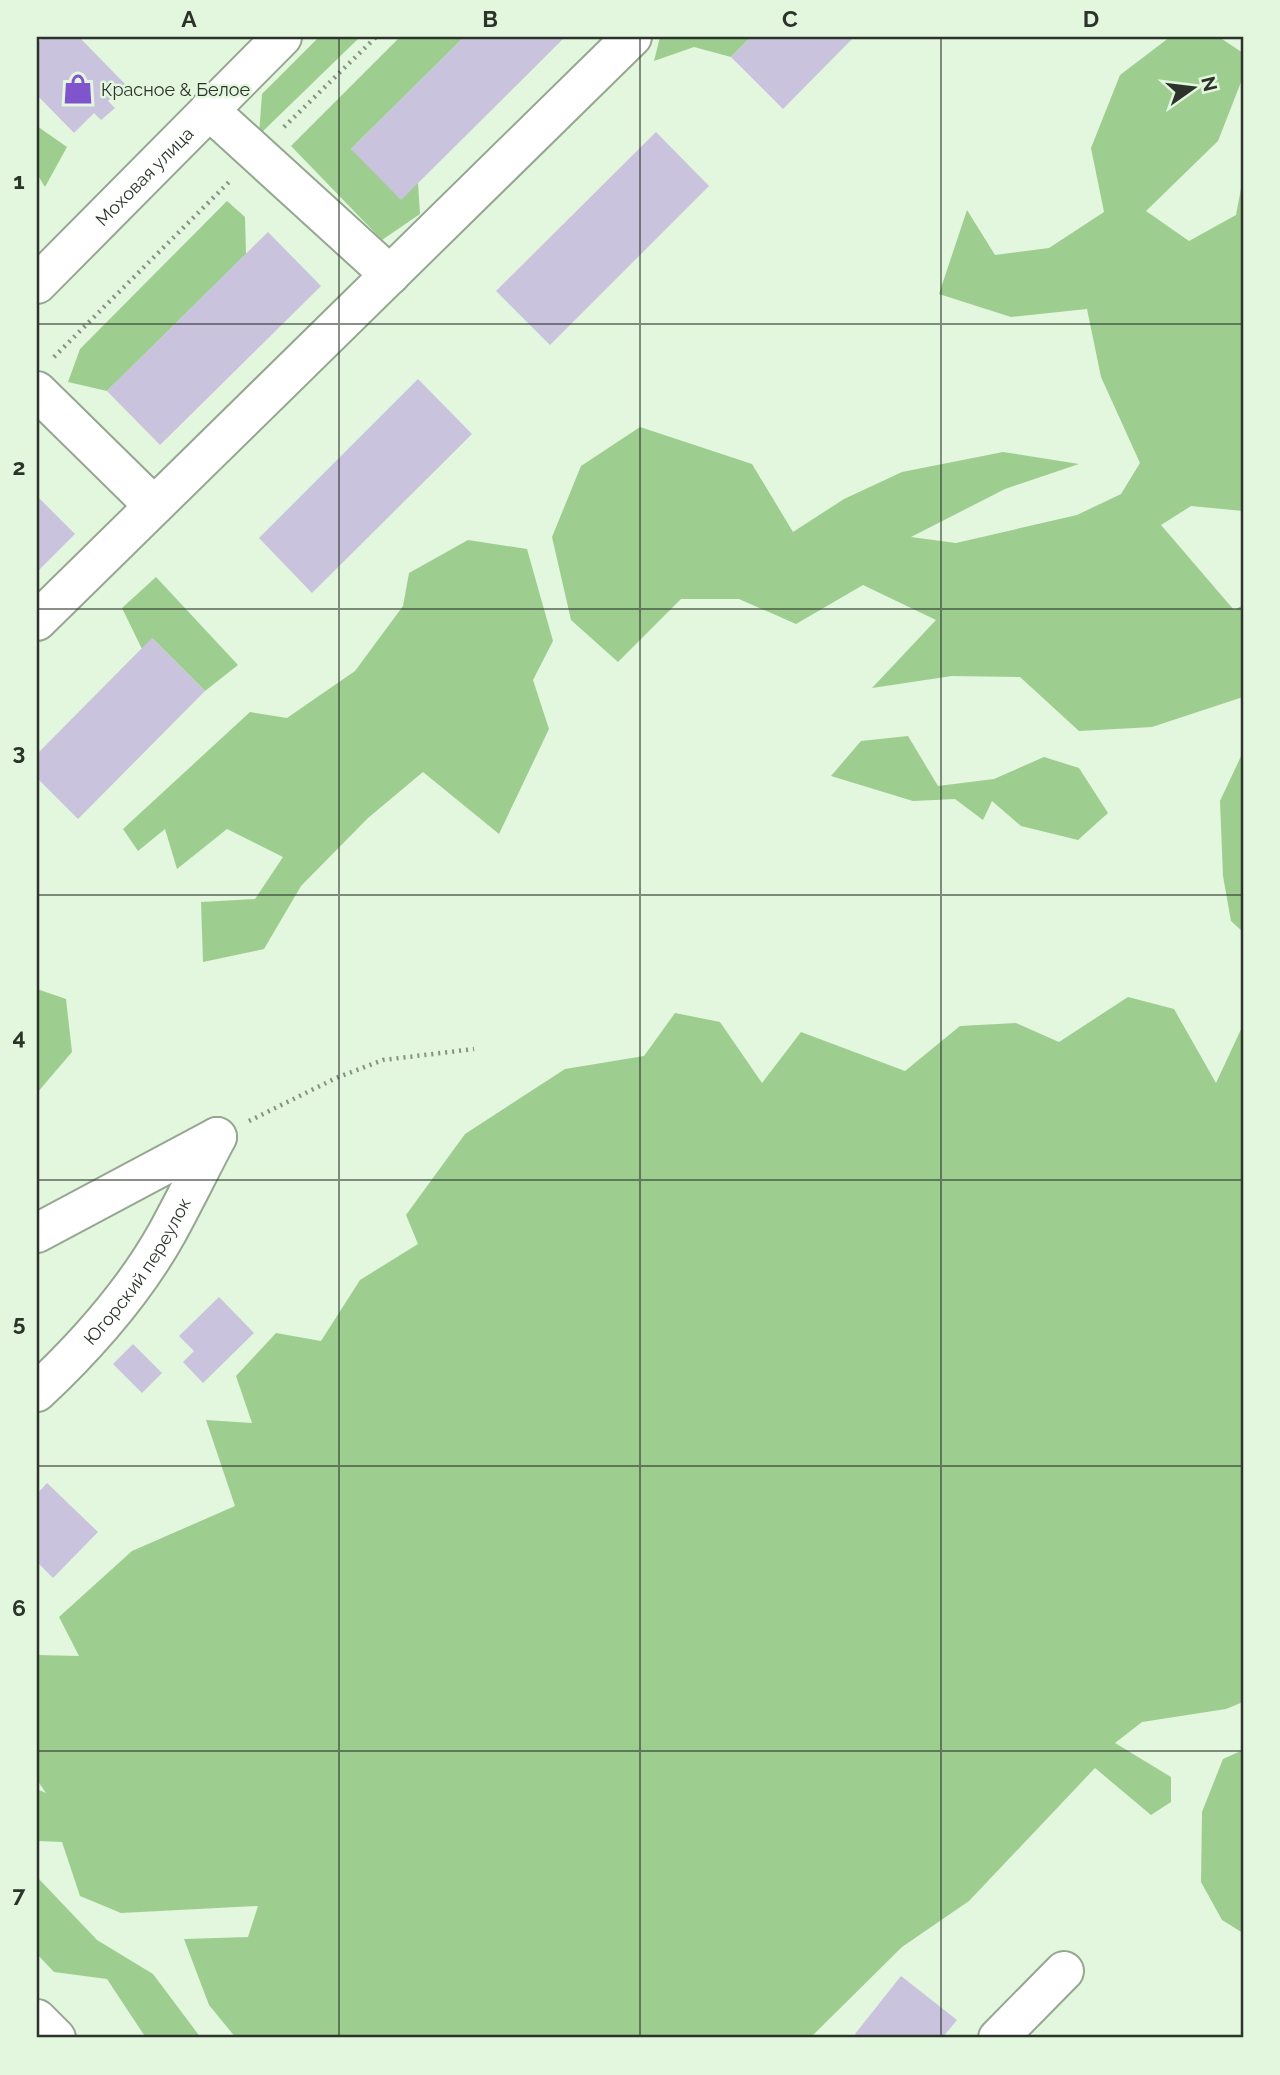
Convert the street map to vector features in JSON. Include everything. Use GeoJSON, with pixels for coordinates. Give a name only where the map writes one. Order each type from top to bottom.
{"type":"FeatureCollection","features":[{"type":"Feature","properties":{"kind":"street","name":"Моховая улица"},"geometry":{"type":"LineString","coordinates":[[41,271],[282,37]]}},
{"type":"Feature","properties":{"kind":"street"},"geometry":{"type":"LineString","coordinates":[[37,621],[632,37]]}},
{"type":"Feature","properties":{"kind":"street"},"geometry":{"type":"LineString","coordinates":[[209,110],[390,275]]}},
{"type":"Feature","properties":{"kind":"street"},"geometry":{"type":"LineString","coordinates":[[42,378],[154,506]]}},
{"type":"Feature","properties":{"kind":"street"},"geometry":{"type":"LineString","coordinates":[[37,1233],[217,1137]]}},
{"type":"Feature","properties":{"kind":"street","name":"Югорский переулок"},"geometry":{"type":"LineString","coordinates":[[37,1392],[65,1366],[127,1292],[166,1235],[217,1137]]}},
{"type":"Feature","properties":{"kind":"street"},"geometry":{"type":"LineString","coordinates":[[998,2038],[1064,1971]]}},
{"type":"Feature","properties":{"kind":"street"},"geometry":{"type":"LineString","coordinates":[[37,2019],[56,2038]]}},
{"type":"Feature","properties":{"kind":"path"},"geometry":{"type":"LineString","coordinates":[[42,378],[257,153],[376,37]]}},
{"type":"Feature","properties":{"kind":"path"},"geometry":{"type":"LineString","coordinates":[[217,1137],[336,1079],[383,1060],[474,1049]]}},
{"type":"Feature","properties":{"kind":"green space"},"geometry":{"type":"Polygon","coordinates":[[[319,37],[360,37],[259,135],[262,94],[319,37]]]}},
{"type":"Feature","properties":{"kind":"green space"},"geometry":{"type":"Polygon","coordinates":[[[400,37],[464,37],[351,149],[418,183],[420,214],[382,240],[291,146],[400,37]]]}},
{"type":"Feature","properties":{"kind":"green space"},"geometry":{"type":"Polygon","coordinates":[[[660,37],[751,37],[731,57],[694,47],[654,61],[660,37]]]}},
{"type":"Feature","properties":{"kind":"green space"},"geometry":{"type":"Polygon","coordinates":[[[1170,37],[1219,37],[1243,53],[1243,77],[1218,141],[1146,211],[1189,241],[1236,215],[1243,178],[1243,511],[1191,506],[1161,525],[1234,610],[1243,605],[1243,697],[1152,727],[1079,731],[1020,677],[952,676],[872,688],[936,620],[863,585],[796,624],[739,599],[681,599],[618,662],[571,620],[552,537],[581,466],[640,427],[752,464],[793,532],[844,499],[902,472],[1003,452],[1079,464],[1005,489],[911,537],[956,543],[1077,515],[1121,494],[1140,463],[1101,377],[1087,309],[1011,317],[939,294],[967,210],[995,255],[1049,248],[1104,212],[1091,148],[1120,75],[1170,37]]]}},
{"type":"Feature","properties":{"kind":"green space"},"geometry":{"type":"Polygon","coordinates":[[[37,126],[67,147],[45,187],[37,174],[37,126]]]}},
{"type":"Feature","properties":{"kind":"green space"},"geometry":{"type":"Polygon","coordinates":[[[227,201],[245,217],[246,254],[107,391],[68,382],[80,349],[227,201]]]}},
{"type":"Feature","properties":{"kind":"green space"},"geometry":{"type":"Polygon","coordinates":[[[468,540],[527,549],[553,641],[533,680],[549,729],[499,834],[423,772],[368,818],[301,886],[264,949],[203,962],[201,902],[255,899],[283,857],[227,829],[177,869],[165,829],[138,851],[123,829],[250,712],[287,718],[355,671],[403,606],[409,573],[468,540]]]}},
{"type":"Feature","properties":{"kind":"green space"},"geometry":{"type":"Polygon","coordinates":[[[156,577],[238,665],[205,691],[153,639],[142,649],[122,608],[156,577]]]}},
{"type":"Feature","properties":{"kind":"green space"},"geometry":{"type":"Polygon","coordinates":[[[908,736],[938,786],[994,779],[1044,757],[1079,768],[1108,813],[1078,840],[1021,826],[992,801],[983,820],[955,799],[913,801],[831,776],[861,741],[908,736]]]}},
{"type":"Feature","properties":{"kind":"green space"},"geometry":{"type":"Polygon","coordinates":[[[1243,752],[1243,932],[1231,921],[1223,876],[1220,801],[1243,752]]]}},
{"type":"Feature","properties":{"kind":"green space"},"geometry":{"type":"Polygon","coordinates":[[[37,989],[66,999],[72,1052],[37,1093],[37,989]]]}},
{"type":"Feature","properties":{"kind":"green space"},"geometry":{"type":"Polygon","coordinates":[[[1128,997],[1174,1009],[1216,1083],[1243,1025],[1243,1702],[1226,1709],[1142,1722],[1115,1743],[1171,1777],[1171,1802],[1151,1815],[1095,1768],[969,1901],[902,1947],[810,2038],[236,2038],[209,2005],[184,1939],[248,1937],[258,1906],[121,1913],[80,1896],[62,1842],[37,1841],[37,1789],[46,1793],[37,1780],[37,1655],[79,1656],[59,1617],[132,1551],[235,1506],[206,1420],[252,1423],[236,1376],[276,1333],[321,1341],[360,1280],[418,1244],[406,1215],[465,1134],[565,1069],[644,1056],[675,1013],[720,1022],[762,1083],[801,1032],[905,1071],[960,1026],[1016,1023],[1059,1042],[1128,997]]]}},
{"type":"Feature","properties":{"kind":"green space"},"geometry":{"type":"Polygon","coordinates":[[[1243,1750],[1243,1933],[1222,1920],[1201,1882],[1202,1812],[1223,1759],[1243,1750]]]}},
{"type":"Feature","properties":{"kind":"green space"},"geometry":{"type":"Polygon","coordinates":[[[37,1877],[97,1940],[153,1974],[201,2038],[146,2038],[107,1979],[54,1972],[37,1954],[37,1877]]]}},
{"type":"Feature","properties":{"kind":"building","name":"Красное & Белое"},"geometry":{"type":"Polygon","coordinates":[[[43,37],[79,37],[125,84],[108,101],[115,108],[101,120],[94,113],[74,133],[37,95],[37,43],[43,37]]]}},
{"type":"Feature","properties":{"kind":"building"},"geometry":{"type":"Polygon","coordinates":[[[464,37],[563,39],[401,200],[351,149],[464,37]]]}},
{"type":"Feature","properties":{"kind":"building"},"geometry":{"type":"Polygon","coordinates":[[[751,37],[854,37],[783,109],[731,57],[751,37]]]}},
{"type":"Feature","properties":{"kind":"building"},"geometry":{"type":"Polygon","coordinates":[[[656,132],[709,186],[550,345],[496,291],[656,132]]]}},
{"type":"Feature","properties":{"kind":"building"},"geometry":{"type":"Polygon","coordinates":[[[268,232],[321,286],[160,445],[107,391],[268,232]]]}},
{"type":"Feature","properties":{"kind":"building"},"geometry":{"type":"Polygon","coordinates":[[[418,379],[472,434],[312,593],[259,538],[418,379]]]}},
{"type":"Feature","properties":{"kind":"building"},"geometry":{"type":"Polygon","coordinates":[[[37,496],[75,534],[37,572],[37,496]]]}},
{"type":"Feature","properties":{"kind":"building"},"geometry":{"type":"Polygon","coordinates":[[[152,638],[205,691],[78,819],[37,778],[37,754],[152,638]]]}},
{"type":"Feature","properties":{"kind":"building"},"geometry":{"type":"Polygon","coordinates":[[[219,1297],[254,1333],[203,1383],[183,1362],[194,1351],[179,1336],[219,1297]]]}},
{"type":"Feature","properties":{"kind":"building"},"geometry":{"type":"Polygon","coordinates":[[[133,1344],[162,1373],[142,1393],[113,1364],[133,1344]]]}},
{"type":"Feature","properties":{"kind":"building"},"geometry":{"type":"Polygon","coordinates":[[[47,1483],[98,1532],[53,1578],[37,1562],[37,1494],[47,1483]]]}},
{"type":"Feature","properties":{"kind":"building"},"geometry":{"type":"Polygon","coordinates":[[[901,1976],[957,2020],[942,2038],[861,2038],[855,2034],[901,1976]]]}},
{"type":"Feature","properties":{"kind":"place","name":"Красное & Белое"},"geometry":{"type":"Point","coordinates":[78,89]}}]}
